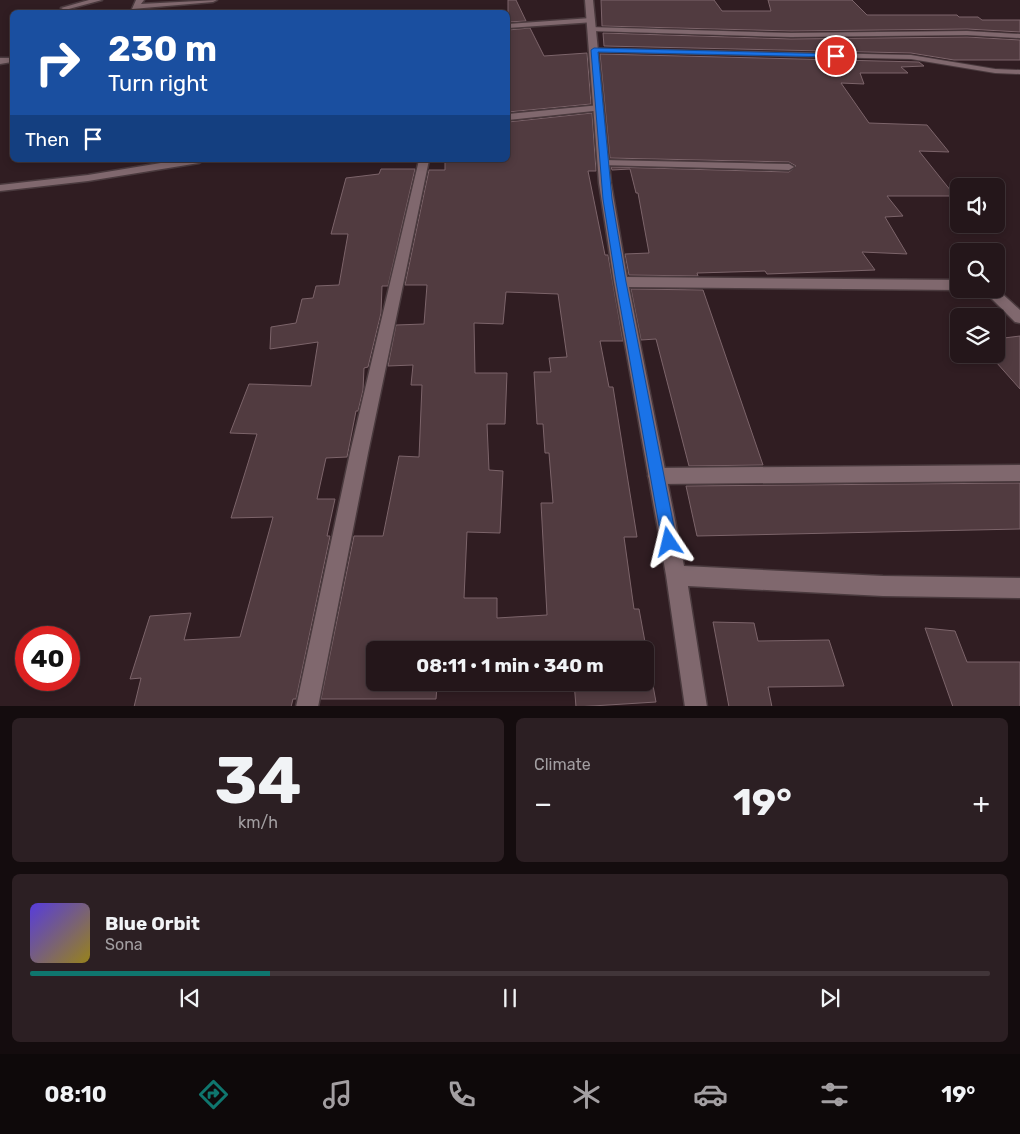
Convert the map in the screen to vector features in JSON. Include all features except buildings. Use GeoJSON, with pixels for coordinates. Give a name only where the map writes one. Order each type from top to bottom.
{"type":"FeatureCollection","features":[{"type":"Feature","properties":{"kind":"street"},"geometry":{"type":"LineString","coordinates":[[65,8],[98,0]]}},
{"type":"Feature","properties":{"kind":"street"},"geometry":{"type":"LineString","coordinates":[[140,0],[136,7],[213,0]]}},
{"type":"Feature","properties":{"kind":"street"},"geometry":{"type":"LineString","coordinates":[[588,0],[592,25],[604,164],[621,282],[676,575],[696,706]]}},
{"type":"Feature","properties":{"kind":"street"},"geometry":{"type":"LineString","coordinates":[[510,26],[592,25]]}},
{"type":"Feature","properties":{"kind":"street"},"geometry":{"type":"LineString","coordinates":[[510,117],[600,108]]}},
{"type":"Feature","properties":{"kind":"street"},"geometry":{"type":"LineString","coordinates":[[0,188],[88,178],[187,162]]}},
{"type":"Feature","properties":{"kind":"street"},"geometry":{"type":"LineString","coordinates":[[307,706],[359,453],[424,162]]}},
{"type":"Feature","properties":{"kind":"street"},"geometry":{"type":"LineString","coordinates":[[604,164],[789,167]]}},
{"type":"Feature","properties":{"kind":"street"},"geometry":{"type":"LineString","coordinates":[[621,282],[950,285]]}},
{"type":"Feature","properties":{"kind":"street"},"geometry":{"type":"LineString","coordinates":[[999,298],[1020,318]]}},
{"type":"Feature","properties":{"kind":"street"},"geometry":{"type":"LineString","coordinates":[[657,476],[1020,473]]}},
{"type":"Feature","properties":{"kind":"street"},"geometry":{"type":"LineString","coordinates":[[676,575],[883,586],[1020,588]]}},
{"type":"Feature","properties":{"kind":"lane"},"geometry":{"type":"LineString","coordinates":[[592,25],[791,34],[967,33],[1020,36]]}},
{"type":"Feature","properties":{"kind":"lane"},"geometry":{"type":"LineString","coordinates":[[594,50],[911,57],[995,71],[1020,72]]}},
{"type":"Feature","properties":{"kind":"route"},"geometry":{"type":"LineString","coordinates":[[669,542],[621,282],[605,183],[594,50],[836,56]]}}]}
